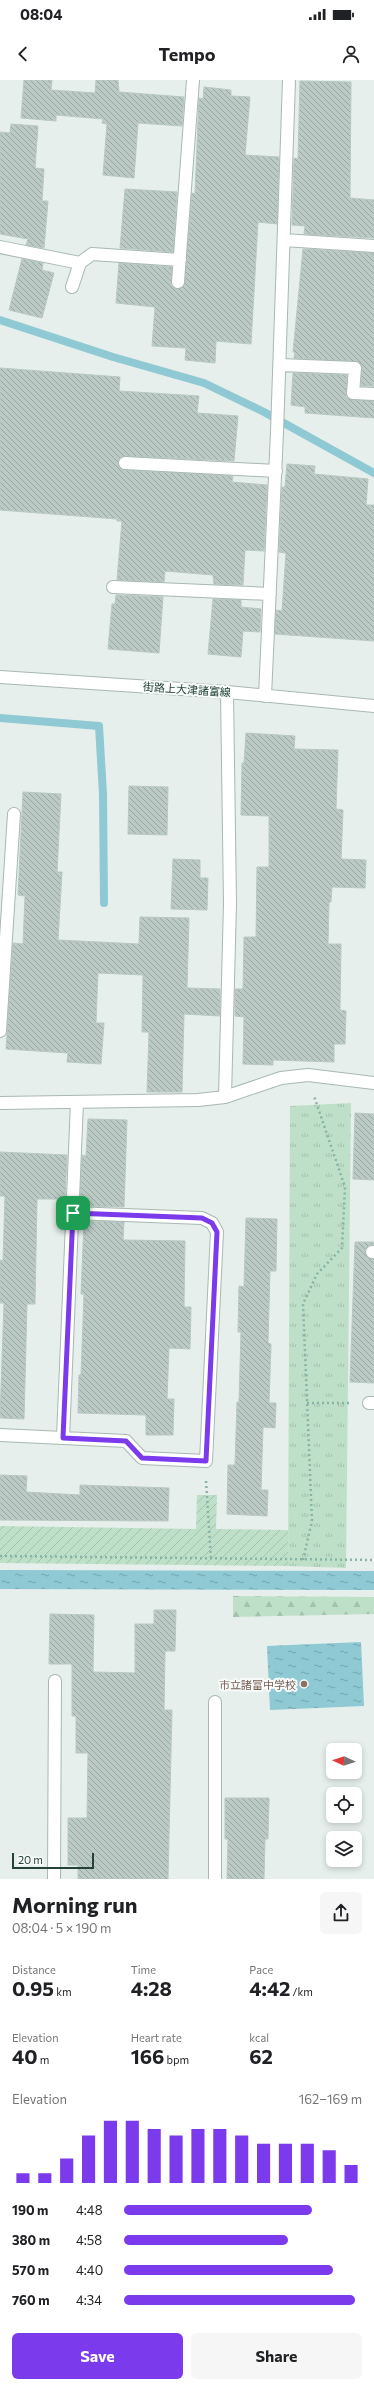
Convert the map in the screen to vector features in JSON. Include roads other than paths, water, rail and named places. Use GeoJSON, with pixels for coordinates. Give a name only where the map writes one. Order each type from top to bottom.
{"type":"FeatureCollection","features":[{"type":"Feature","properties":{"kind":"street"},"geometry":{"type":"LineString","coordinates":[[178,282],[193,80]]}},
{"type":"Feature","properties":{"kind":"street"},"geometry":{"type":"LineString","coordinates":[[265,696],[276,471],[289,80]]}},
{"type":"Feature","properties":{"kind":"street"},"geometry":{"type":"LineString","coordinates":[[284,240],[374,246]]}},
{"type":"Feature","properties":{"kind":"street"},"geometry":{"type":"LineString","coordinates":[[0,246],[80,263]]}},
{"type":"Feature","properties":{"kind":"street"},"geometry":{"type":"LineString","coordinates":[[72,287],[80,263],[92,254],[180,260]]}},
{"type":"Feature","properties":{"kind":"street"},"geometry":{"type":"LineString","coordinates":[[280,365],[354,368],[353,393],[374,394]]}},
{"type":"Feature","properties":{"kind":"street"},"geometry":{"type":"LineString","coordinates":[[125,463],[276,471]]}},
{"type":"Feature","properties":{"kind":"street"},"geometry":{"type":"LineString","coordinates":[[113,587],[270,594]]}},
{"type":"Feature","properties":{"kind":"street","name":"街路上大津諸富線"},"geometry":{"type":"LineString","coordinates":[[0,677],[227,692],[374,706]]}},
{"type":"Feature","properties":{"kind":"street"},"geometry":{"type":"LineString","coordinates":[[225,1097],[230,903],[227,692]]}},
{"type":"Feature","properties":{"kind":"street"},"geometry":{"type":"LineString","coordinates":[[0,1032],[14,814]]}},
{"type":"Feature","properties":{"kind":"street"},"geometry":{"type":"LineString","coordinates":[[0,1103],[169,1102],[225,1097],[281,1078],[308,1075],[374,1083]]}},
{"type":"Feature","properties":{"kind":"street"},"geometry":{"type":"LineString","coordinates":[[63,1438],[77,1102]]}},
{"type":"Feature","properties":{"kind":"street"},"geometry":{"type":"LineString","coordinates":[[0,1435],[126,1441],[142,1458],[206,1461],[217,1232],[212,1223],[202,1218],[73,1213]]}},
{"type":"Feature","properties":{"kind":"street"},"geometry":{"type":"LineString","coordinates":[[54,1879],[55,1681]]}},
{"type":"Feature","properties":{"kind":"street"},"geometry":{"type":"LineString","coordinates":[[214,1702],[215,1879]]}},
{"type":"Feature","properties":{"kind":"water"},"geometry":{"type":"Polygon","coordinates":[[[0,1570],[374,1571],[374,1590],[0,1589],[0,1570]]]}},
{"type":"Feature","properties":{"kind":"water"},"geometry":{"type":"Polygon","coordinates":[[[361,1642],[364,1706],[270,1710],[267,1646],[361,1642]]]}},
{"type":"Feature","properties":{"kind":"waterway"},"geometry":{"type":"LineString","coordinates":[[0,320],[113,357],[204,383],[264,412],[374,473]]}},
{"type":"Feature","properties":{"kind":"waterway"},"geometry":{"type":"LineString","coordinates":[[0,718],[99,726],[103,794],[104,903]]}},
{"type":"Feature","properties":{"kind":"place","name":"市立諸富中学校"},"geometry":{"type":"Point","coordinates":[304,1684]}}]}
